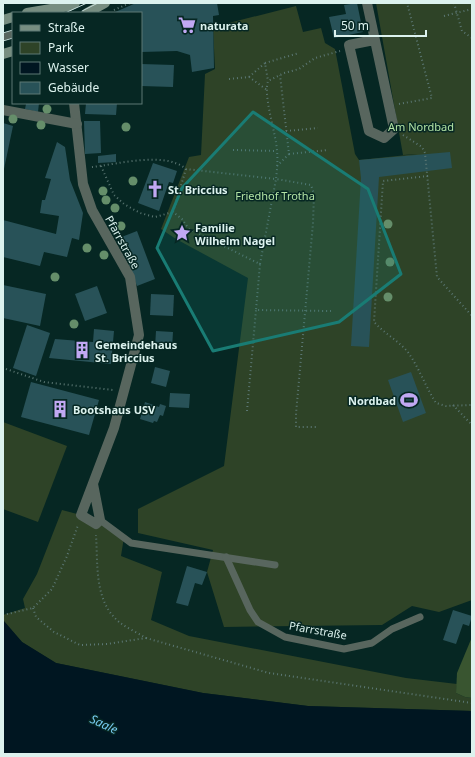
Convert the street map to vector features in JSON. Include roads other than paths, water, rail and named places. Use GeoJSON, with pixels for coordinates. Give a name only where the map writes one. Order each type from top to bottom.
{"type":"FeatureCollection","features":[{"type":"Feature","properties":{"kind":"main road"},"geometry":{"type":"LineString","coordinates":[[89,12],[105,3]]}},
{"type":"Feature","properties":{"kind":"main road"},"geometry":{"type":"LineString","coordinates":[[35,12],[69,7]]}},
{"type":"Feature","properties":{"kind":"street"},"geometry":{"type":"LineString","coordinates":[[366,3],[394,129],[384,138],[369,131],[349,46],[374,40]]}},
{"type":"Feature","properties":{"kind":"street","name":"Pfarrstraße"},"geometry":{"type":"LineString","coordinates":[[74,104],[83,184],[92,210],[130,278],[139,335],[114,428],[82,515],[98,522],[94,484]]}},
{"type":"Feature","properties":{"kind":"street"},"geometry":{"type":"LineString","coordinates":[[3,110],[77,124]]}},
{"type":"Feature","properties":{"kind":"lane"},"geometry":{"type":"LineString","coordinates":[[98,522],[131,542],[275,565]]}},
{"type":"Feature","properties":{"kind":"lane","name":"Pfarrstraße"},"geometry":{"type":"LineString","coordinates":[[226,557],[250,610],[258,622],[284,637],[344,649],[372,643],[392,629],[420,617]]}},
{"type":"Feature","properties":{"kind":"water","name":"Saale"},"geometry":{"type":"Polygon","coordinates":[[[3,620],[22,642],[56,663],[203,693],[308,706],[472,711],[472,754],[3,754],[3,620]]]}},
{"type":"Feature","properties":{"kind":"tram line"},"geometry":{"type":"LineString","coordinates":[[67,12],[87,3]]}},
{"type":"Feature","properties":{"kind":"tram line"},"geometry":{"type":"LineString","coordinates":[[82,11],[98,3]]}},
{"type":"Feature","properties":{"kind":"tram line"},"geometry":{"type":"LineString","coordinates":[[3,33],[12,30]]}},
{"type":"Feature","properties":{"kind":"tram line"},"geometry":{"type":"LineString","coordinates":[[3,41],[12,38]]}},
{"type":"Feature","properties":{"kind":"place","name":"naturata"},"geometry":{"type":"Point","coordinates":[187,25]}},
{"type":"Feature","properties":{"kind":"place","name":"St. Briccius"},"geometry":{"type":"Point","coordinates":[155,189]}},
{"type":"Feature","properties":{"kind":"place","name":"Familie Wilhelm Nagel"},"geometry":{"type":"Point","coordinates":[182,233]}},
{"type":"Feature","properties":{"kind":"place","name":"Gemeindehaus St. Briccius"},"geometry":{"type":"Point","coordinates":[82,350]}},
{"type":"Feature","properties":{"kind":"place","name":"Nordbad"},"geometry":{"type":"Point","coordinates":[409,400]}},
{"type":"Feature","properties":{"kind":"place","name":"Bootshaus USV"},"geometry":{"type":"Point","coordinates":[60,409]}},
{"type":"Feature","properties":{"kind":"park label","name":"Am Nordbad"},"geometry":{"type":"Point","coordinates":[421,126]}},
{"type":"Feature","properties":{"kind":"park label","name":"Friedhof Trotha"},"geometry":{"type":"Point","coordinates":[275,195]}}]}
